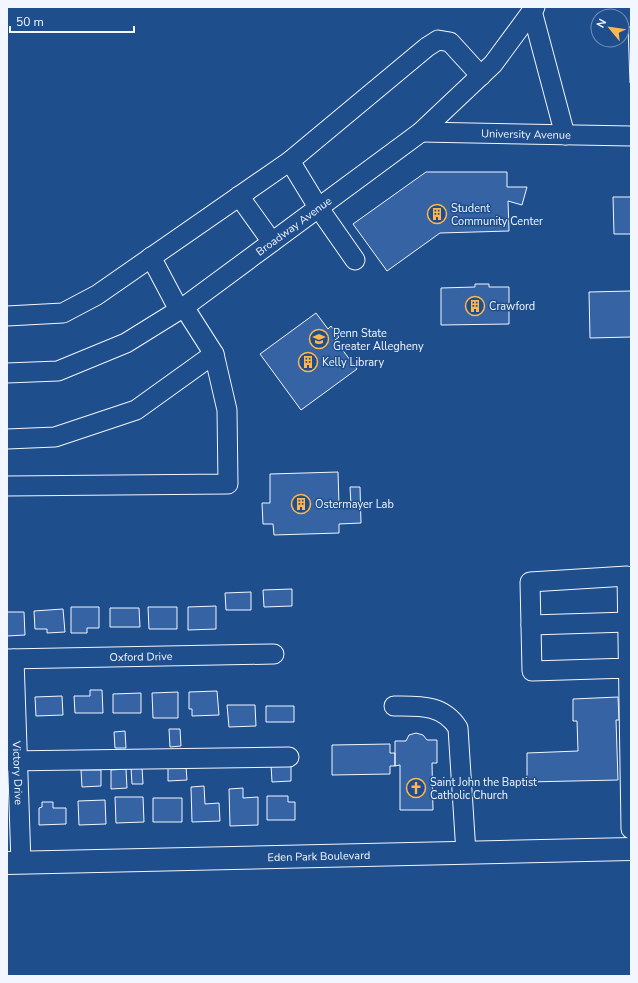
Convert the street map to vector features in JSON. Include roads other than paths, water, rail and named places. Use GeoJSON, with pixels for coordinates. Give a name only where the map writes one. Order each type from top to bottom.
{"type":"FeatureCollection","features":[{"type":"Feature","properties":{"kind":"main road","name":"Eden Park Boulevard"},"geometry":{"type":"LineString","coordinates":[[14,863],[631,849]]}},
{"type":"Feature","properties":{"kind":"street","name":"Broadway Avenue"},"geometry":{"type":"LineString","coordinates":[[7,373],[58,371],[126,343],[182,308],[421,132],[494,64],[534,9]]}},
{"type":"Feature","properties":{"kind":"street"},"geometry":{"type":"LineString","coordinates":[[534,9],[565,135]]}},
{"type":"Feature","properties":{"kind":"street"},"geometry":{"type":"LineString","coordinates":[[7,316],[63,313],[97,295],[290,161],[426,47],[438,40],[450,42],[481,76]]}},
{"type":"Feature","properties":{"kind":"street","name":"University Avenue"},"geometry":{"type":"LineString","coordinates":[[421,132],[631,136]]}},
{"type":"Feature","properties":{"kind":"street"},"geometry":{"type":"LineString","coordinates":[[290,161],[318,207],[355,260]]}},
{"type":"Feature","properties":{"kind":"street"},"geometry":{"type":"LineString","coordinates":[[239,196],[272,242]]}},
{"type":"Feature","properties":{"kind":"street"},"geometry":{"type":"LineString","coordinates":[[7,486],[228,484],[227,410],[214,354],[182,308],[151,257]]}},
{"type":"Feature","properties":{"kind":"street"},"geometry":{"type":"LineString","coordinates":[[7,439],[55,436],[136,410],[214,354]]}},
{"type":"Feature","properties":{"kind":"street"},"geometry":{"type":"LineString","coordinates":[[629,668],[532,671],[530,582],[627,576],[629,668],[631,829]]}},
{"type":"Feature","properties":{"kind":"street"},"geometry":{"type":"LineString","coordinates":[[531,625],[628,622]]}},
{"type":"Feature","properties":{"kind":"street","name":"Oxford Drive"},"geometry":{"type":"LineString","coordinates":[[11,659],[274,654]]}},
{"type":"Feature","properties":{"kind":"street","name":"Victory Drive"},"geometry":{"type":"LineString","coordinates":[[11,659],[14,863]]}},
{"type":"Feature","properties":{"kind":"street"},"geometry":{"type":"LineString","coordinates":[[394,706],[428,706],[454,720],[458,728],[466,853]]}},
{"type":"Feature","properties":{"kind":"street"},"geometry":{"type":"LineString","coordinates":[[12,761],[289,757]]}},
{"type":"Feature","properties":{"kind":"place","name":"Student Community Center"},"geometry":{"type":"Point","coordinates":[437,214]}},
{"type":"Feature","properties":{"kind":"place","name":"Crawford"},"geometry":{"type":"Point","coordinates":[475,306]}},
{"type":"Feature","properties":{"kind":"place","name":"Penn State Greater Allegheny"},"geometry":{"type":"Point","coordinates":[319,339]}},
{"type":"Feature","properties":{"kind":"place","name":"Kelly Library"},"geometry":{"type":"Point","coordinates":[308,362]}},
{"type":"Feature","properties":{"kind":"place","name":"Ostermayer Lab"},"geometry":{"type":"Point","coordinates":[301,504]}},
{"type":"Feature","properties":{"kind":"place","name":"Saint John the Baptist Catholic Church"},"geometry":{"type":"Point","coordinates":[416,788]}}]}
